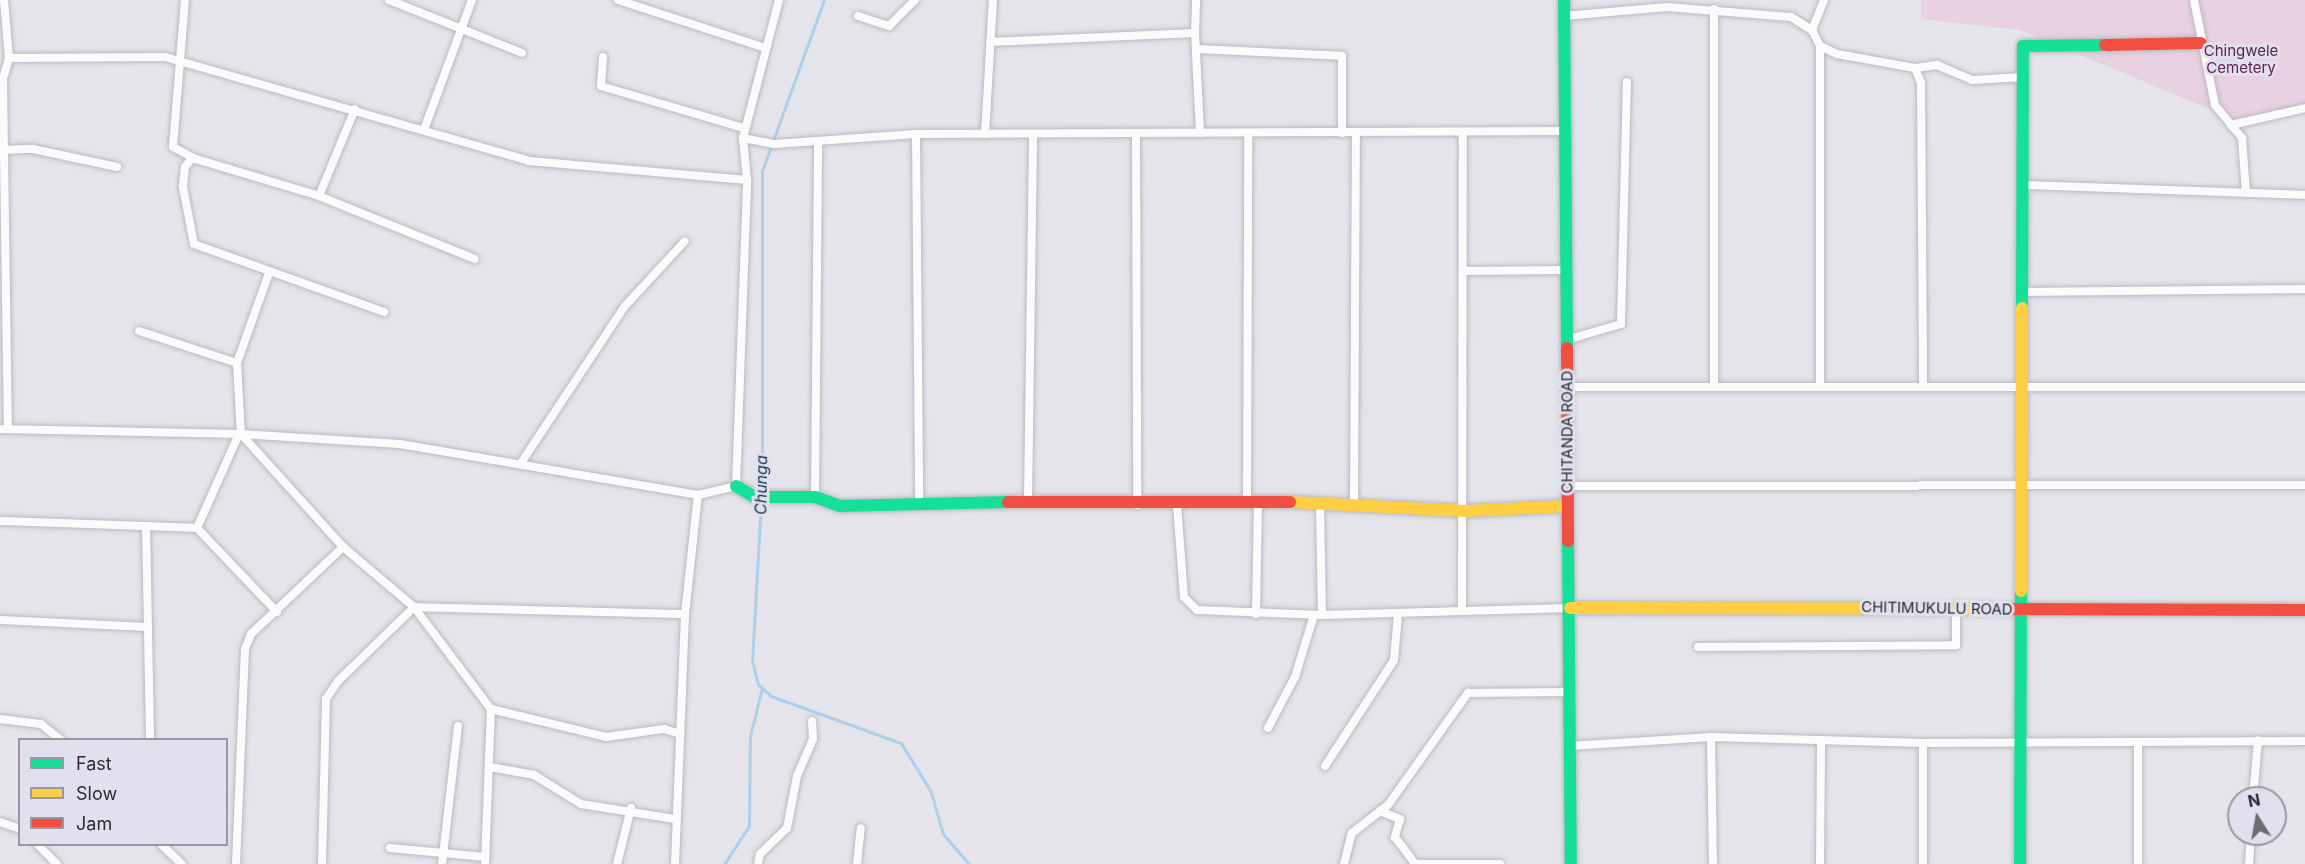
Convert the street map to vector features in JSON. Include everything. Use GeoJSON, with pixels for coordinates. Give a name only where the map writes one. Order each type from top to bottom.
{"type":"FeatureCollection","features":[{"type":"Feature","properties":{"kind":"street"},"geometry":{"type":"LineString","coordinates":[[4,0],[9,58],[1,79],[5,332],[4,429],[240,434],[400,444],[698,495],[736,486],[754,497],[815,497],[840,506],[919,506],[1028,501],[1137,504],[1354,502],[1466,511],[1567,506]]}},
{"type":"Feature","properties":{"kind":"street"},"geometry":{"type":"LineString","coordinates":[[185,0],[172,141],[192,158],[319,196],[475,260]]}},
{"type":"Feature","properties":{"kind":"street"},"geometry":{"type":"LineString","coordinates":[[389,0],[522,53]]}},
{"type":"Feature","properties":{"kind":"street"},"geometry":{"type":"LineString","coordinates":[[425,127],[472,0]]}},
{"type":"Feature","properties":{"kind":"street"},"geometry":{"type":"LineString","coordinates":[[618,0],[763,47]]}},
{"type":"Feature","properties":{"kind":"street"},"geometry":{"type":"LineString","coordinates":[[736,486],[747,180],[743,138],[763,47],[779,0]]}},
{"type":"Feature","properties":{"kind":"street"},"geometry":{"type":"LineString","coordinates":[[858,16],[889,26],[915,0]]}},
{"type":"Feature","properties":{"kind":"street"},"geometry":{"type":"LineString","coordinates":[[986,134],[993,0]]}},
{"type":"Feature","properties":{"kind":"street"},"geometry":{"type":"LineString","coordinates":[[1196,0],[1195,33],[1200,133]]}},
{"type":"Feature","properties":{"kind":"street","name":"CHITANDA ROAD"},"geometry":{"type":"LineString","coordinates":[[1564,0],[1567,131],[1566,340],[1571,864]]}},
{"type":"Feature","properties":{"kind":"street"},"geometry":{"type":"LineString","coordinates":[[1714,386],[1719,10],[1721,0]]}},
{"type":"Feature","properties":{"kind":"street"},"geometry":{"type":"LineString","coordinates":[[1812,30],[1824,0]]}},
{"type":"Feature","properties":{"kind":"street"},"geometry":{"type":"LineString","coordinates":[[2194,0],[2215,105],[2242,138],[2246,193]]}},
{"type":"Feature","properties":{"kind":"street"},"geometry":{"type":"LineString","coordinates":[[1564,16],[1626,8],[1719,10],[1791,17],[1812,30],[1820,46],[1820,387]]}},
{"type":"Feature","properties":{"kind":"street"},"geometry":{"type":"LineString","coordinates":[[990,42],[1195,33]]}},
{"type":"Feature","properties":{"kind":"street"},"geometry":{"type":"LineString","coordinates":[[2020,864],[2020,610],[2024,488],[2023,46],[2201,43]]}},
{"type":"Feature","properties":{"kind":"street"},"geometry":{"type":"LineString","coordinates":[[1820,46],[1915,68],[1937,64],[1972,80],[2023,77]]}},
{"type":"Feature","properties":{"kind":"street"},"geometry":{"type":"LineString","coordinates":[[1196,49],[1342,56],[1342,133]]}},
{"type":"Feature","properties":{"kind":"street"},"geometry":{"type":"LineString","coordinates":[[9,58],[165,57],[425,127],[529,161],[747,180]]}},
{"type":"Feature","properties":{"kind":"street"},"geometry":{"type":"LineString","coordinates":[[603,57],[601,86],[744,128]]}},
{"type":"Feature","properties":{"kind":"street"},"geometry":{"type":"LineString","coordinates":[[1915,68],[1921,83],[1923,386]]}},
{"type":"Feature","properties":{"kind":"street"},"geometry":{"type":"LineString","coordinates":[[1566,340],[1615,328],[1625,307],[1627,82]]}},
{"type":"Feature","properties":{"kind":"street"},"geometry":{"type":"LineString","coordinates":[[2231,125],[2305,108]]}},
{"type":"Feature","properties":{"kind":"street"},"geometry":{"type":"LineString","coordinates":[[319,196],[355,109]]}},
{"type":"Feature","properties":{"kind":"street"},"geometry":{"type":"LineString","coordinates":[[743,138],[770,143],[916,134],[1567,131]]}},
{"type":"Feature","properties":{"kind":"street"},"geometry":{"type":"LineString","coordinates":[[1354,502],[1356,132]]}},
{"type":"Feature","properties":{"kind":"street"},"geometry":{"type":"LineString","coordinates":[[1462,610],[1466,511],[1463,132]]}},
{"type":"Feature","properties":{"kind":"street"},"geometry":{"type":"LineString","coordinates":[[1136,133],[1137,504]]}},
{"type":"Feature","properties":{"kind":"street"},"geometry":{"type":"LineString","coordinates":[[916,134],[919,506]]}},
{"type":"Feature","properties":{"kind":"street"},"geometry":{"type":"LineString","coordinates":[[1028,501],[1033,134]]}},
{"type":"Feature","properties":{"kind":"street"},"geometry":{"type":"LineString","coordinates":[[1248,134],[1252,503],[1256,614]]}},
{"type":"Feature","properties":{"kind":"street"},"geometry":{"type":"LineString","coordinates":[[815,497],[818,141]]}},
{"type":"Feature","properties":{"kind":"street"},"geometry":{"type":"LineString","coordinates":[[2,150],[56,152],[117,167]]}},
{"type":"Feature","properties":{"kind":"street"},"geometry":{"type":"LineString","coordinates":[[192,158],[183,176],[191,240],[269,273],[384,312]]}},
{"type":"Feature","properties":{"kind":"street"},"geometry":{"type":"LineString","coordinates":[[2023,185],[2305,195]]}},
{"type":"Feature","properties":{"kind":"street"},"geometry":{"type":"LineString","coordinates":[[521,463],[625,306],[685,241]]}},
{"type":"Feature","properties":{"kind":"street"},"geometry":{"type":"LineString","coordinates":[[1464,271],[1566,270]]}},
{"type":"Feature","properties":{"kind":"street"},"geometry":{"type":"LineString","coordinates":[[197,528],[240,434],[237,363],[269,273]]}},
{"type":"Feature","properties":{"kind":"street"},"geometry":{"type":"LineString","coordinates":[[2023,292],[2305,289]]}},
{"type":"Feature","properties":{"kind":"street"},"geometry":{"type":"LineString","coordinates":[[139,331],[237,363]]}},
{"type":"Feature","properties":{"kind":"street"},"geometry":{"type":"LineString","coordinates":[[1567,387],[2024,385],[2305,387]]}},
{"type":"Feature","properties":{"kind":"street"},"geometry":{"type":"LineString","coordinates":[[240,434],[343,547],[414,607],[490,709],[490,767],[485,860],[443,852],[390,848]]}},
{"type":"Feature","properties":{"kind":"street"},"geometry":{"type":"LineString","coordinates":[[1568,486],[2024,488],[2305,486]]}},
{"type":"Feature","properties":{"kind":"street"},"geometry":{"type":"LineString","coordinates":[[675,864],[685,614],[698,495]]}},
{"type":"Feature","properties":{"kind":"street"},"geometry":{"type":"LineString","coordinates":[[1268,728],[1295,677],[1318,615],[1320,503]]}},
{"type":"Feature","properties":{"kind":"street"},"geometry":{"type":"LineString","coordinates":[[1177,504],[1179,563],[1188,605],[1224,614],[1318,615],[1570,608]]}},
{"type":"Feature","properties":{"kind":"street"},"geometry":{"type":"LineString","coordinates":[[0,521],[197,528],[277,612]]}},
{"type":"Feature","properties":{"kind":"street"},"geometry":{"type":"LineString","coordinates":[[146,526],[150,738]]}},
{"type":"Feature","properties":{"kind":"street"},"geometry":{"type":"LineString","coordinates":[[236,864],[244,649],[251,634],[277,612],[343,547]]}},
{"type":"Feature","properties":{"kind":"street"},"geometry":{"type":"LineString","coordinates":[[1698,647],[1956,645],[1956,606]]}},
{"type":"Feature","properties":{"kind":"street","name":"CHITIMUKULU ROAD"},"geometry":{"type":"LineString","coordinates":[[1570,608],[1956,606],[2020,610],[2305,610]]}},
{"type":"Feature","properties":{"kind":"street"},"geometry":{"type":"LineString","coordinates":[[322,864],[326,699],[339,680],[414,607],[685,614]]}},
{"type":"Feature","properties":{"kind":"street"},"geometry":{"type":"LineString","coordinates":[[1324,766],[1394,660],[1398,614]]}},
{"type":"Feature","properties":{"kind":"street"},"geometry":{"type":"LineString","coordinates":[[0,620],[148,627]]}},
{"type":"Feature","properties":{"kind":"street"},"geometry":{"type":"LineString","coordinates":[[1344,864],[1352,833],[1380,811],[1468,693],[1570,692]]}},
{"type":"Feature","properties":{"kind":"street"},"geometry":{"type":"LineString","coordinates":[[490,709],[606,736],[664,729],[680,734]]}},
{"type":"Feature","properties":{"kind":"street"},"geometry":{"type":"LineString","coordinates":[[0,719],[32,720],[58,738]]}},
{"type":"Feature","properties":{"kind":"street"},"geometry":{"type":"LineString","coordinates":[[758,864],[760,854],[787,828],[797,777],[813,740],[812,721]]}},
{"type":"Feature","properties":{"kind":"street"},"geometry":{"type":"LineString","coordinates":[[442,864],[458,726]]}},
{"type":"Feature","properties":{"kind":"street"},"geometry":{"type":"LineString","coordinates":[[1570,746],[1711,737],[1923,743],[2305,741]]}},
{"type":"Feature","properties":{"kind":"street"},"geometry":{"type":"LineString","coordinates":[[1711,737],[1713,864]]}},
{"type":"Feature","properties":{"kind":"street"},"geometry":{"type":"LineString","coordinates":[[1820,864],[1821,740]]}},
{"type":"Feature","properties":{"kind":"street"},"geometry":{"type":"LineString","coordinates":[[2254,786],[2258,740]]}},
{"type":"Feature","properties":{"kind":"street"},"geometry":{"type":"LineString","coordinates":[[2138,742],[2138,864]]}},
{"type":"Feature","properties":{"kind":"street"},"geometry":{"type":"LineString","coordinates":[[1923,743],[1923,864]]}},
{"type":"Feature","properties":{"kind":"street"},"geometry":{"type":"LineString","coordinates":[[490,767],[534,775],[581,804],[631,808],[675,819]]}},
{"type":"Feature","properties":{"kind":"street"},"geometry":{"type":"LineString","coordinates":[[617,864],[631,808]]}},
{"type":"Feature","properties":{"kind":"street"},"geometry":{"type":"LineString","coordinates":[[1380,811],[1400,819],[1395,837],[1415,864],[1500,864]]}},
{"type":"Feature","properties":{"kind":"street"},"geometry":{"type":"LineString","coordinates":[[0,822],[18,828]]}},
{"type":"Feature","properties":{"kind":"street"},"geometry":{"type":"LineString","coordinates":[[856,864],[861,828]]}},
{"type":"Feature","properties":{"kind":"street"},"geometry":{"type":"LineString","coordinates":[[40,846],[57,864]]}},
{"type":"Feature","properties":{"kind":"street"},"geometry":{"type":"LineString","coordinates":[[163,846],[182,864]]}},
{"type":"Feature","properties":{"kind":"street"},"geometry":{"type":"LineString","coordinates":[[2249,864],[2250,846]]}},
{"type":"Feature","properties":{"kind":"green space","name":"Chingwele Cemetery"},"geometry":{"type":"Polygon","coordinates":[[[1921,0],[2305,0],[2305,105],[2234,119],[2020,30],[1921,19],[1921,0]]]}},
{"type":"Feature","properties":{"kind":"waterway","name":"Chunga"},"geometry":{"type":"LineString","coordinates":[[762,494],[762,171],[824,0]]}},
{"type":"Feature","properties":{"kind":"waterway","name":"Chunga"},"geometry":{"type":"LineString","coordinates":[[761,501],[752,660],[758,684],[771,696],[901,743],[931,792],[943,834],[969,864]]}},
{"type":"Feature","properties":{"kind":"waterway"},"geometry":{"type":"LineString","coordinates":[[724,864],[749,826],[750,736],[762,688]]}},
{"type":"Feature","properties":{"kind":"traffic: fast"},"geometry":{"type":"LineString","coordinates":[[1564,0],[1567,348]]}},
{"type":"Feature","properties":{"kind":"traffic: fast"},"geometry":{"type":"LineString","coordinates":[[2022,308],[2023,46],[2105,45]]}},
{"type":"Feature","properties":{"kind":"traffic: fast"},"geometry":{"type":"LineString","coordinates":[[736,486],[754,497],[815,497],[840,506],[1008,502]]}},
{"type":"Feature","properties":{"kind":"traffic: fast"},"geometry":{"type":"LineString","coordinates":[[1568,541],[1571,864]]}},
{"type":"Feature","properties":{"kind":"traffic: fast"},"geometry":{"type":"LineString","coordinates":[[2020,864],[2021,591]]}},
{"type":"Feature","properties":{"kind":"traffic: slow"},"geometry":{"type":"LineString","coordinates":[[2021,591],[2022,308]]}},
{"type":"Feature","properties":{"kind":"traffic: slow"},"geometry":{"type":"LineString","coordinates":[[1290,502],[1466,511],[1567,506]]}},
{"type":"Feature","properties":{"kind":"traffic: slow"},"geometry":{"type":"LineString","coordinates":[[1570,608],[1999,609]]}},
{"type":"Feature","properties":{"kind":"traffic: jam"},"geometry":{"type":"LineString","coordinates":[[2105,45],[2201,43]]}},
{"type":"Feature","properties":{"kind":"traffic: jam"},"geometry":{"type":"LineString","coordinates":[[1567,348],[1568,541]]}},
{"type":"Feature","properties":{"kind":"traffic: jam"},"geometry":{"type":"LineString","coordinates":[[1008,502],[1290,502]]}},
{"type":"Feature","properties":{"kind":"traffic: jam"},"geometry":{"type":"LineString","coordinates":[[1999,609],[2305,610]]}}]}
